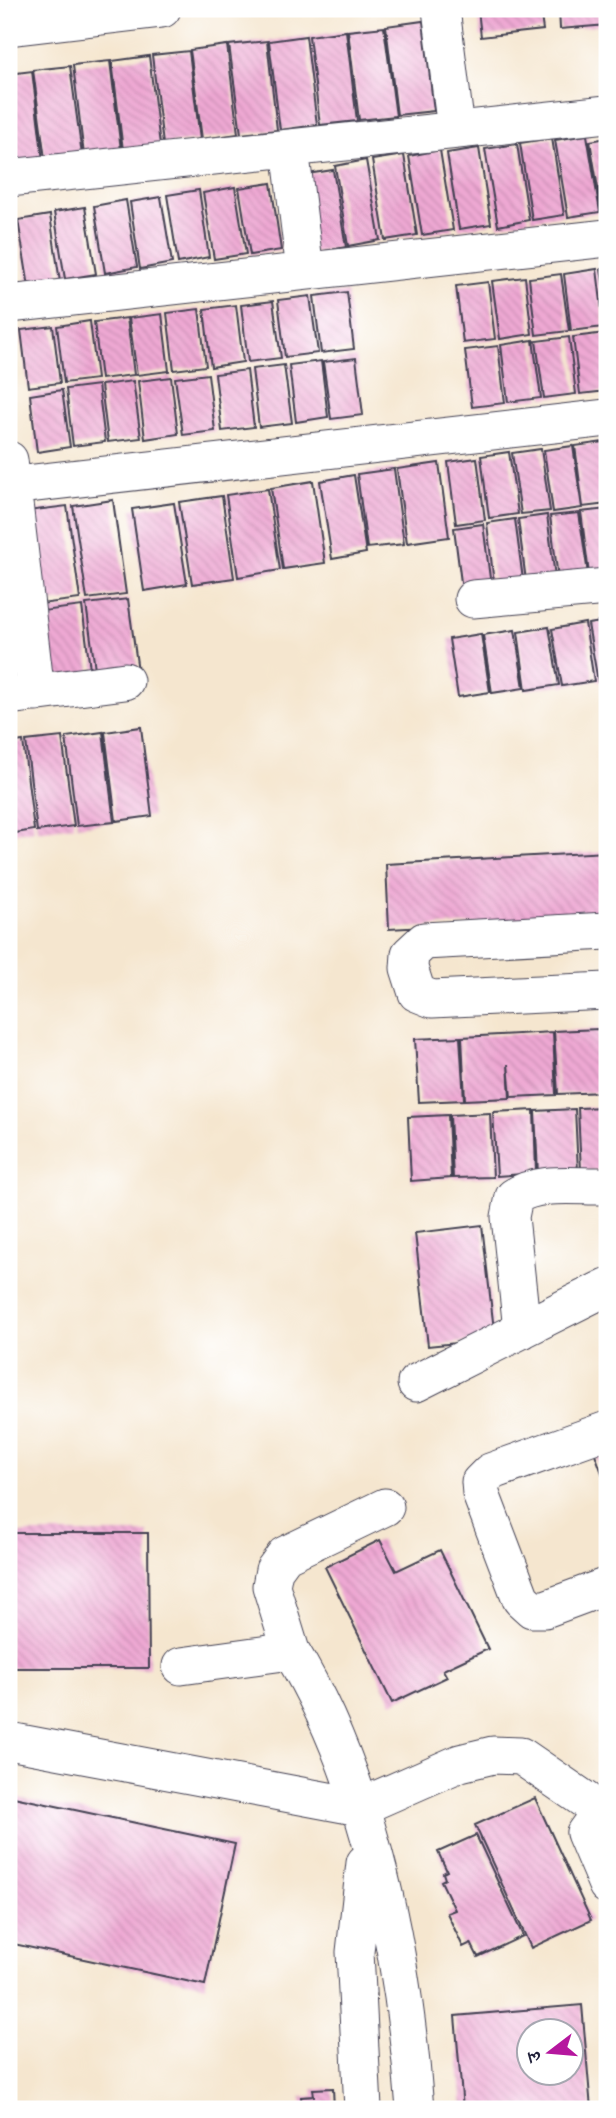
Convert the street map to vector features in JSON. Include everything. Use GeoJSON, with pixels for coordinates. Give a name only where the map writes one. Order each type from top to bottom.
{"type":"FeatureCollection","features":[{"type":"Feature","properties":{"kind":"street"},"geometry":{"type":"LineString","coordinates":[[9,27],[162,9]]}},
{"type":"Feature","properties":{"kind":"street"},"geometry":{"type":"LineString","coordinates":[[441,9],[456,130]]}},
{"type":"Feature","properties":{"kind":"street"},"geometry":{"type":"LineString","coordinates":[[9,178],[607,114]]}},
{"type":"Feature","properties":{"kind":"street"},"geometry":{"type":"LineString","coordinates":[[290,148],[304,271]]}},
{"type":"Feature","properties":{"kind":"street"},"geometry":{"type":"LineString","coordinates":[[9,303],[607,238]]}},
{"type":"Feature","properties":{"kind":"street"},"geometry":{"type":"LineString","coordinates":[[125,681],[22,695],[10,477],[607,418]]}},
{"type":"Feature","properties":{"kind":"street"},"geometry":{"type":"LineString","coordinates":[[473,598],[607,587]]}},
{"type":"Feature","properties":{"kind":"street"},"geometry":{"type":"LineString","coordinates":[[607,931],[424,941],[410,954],[409,968],[417,993],[432,999],[607,991]]}},
{"type":"Feature","properties":{"kind":"street"},"geometry":{"type":"LineString","coordinates":[[522,1330],[510,1217],[514,1197],[524,1190],[607,1186]]}},
{"type":"Feature","properties":{"kind":"street"},"geometry":{"type":"LineString","coordinates":[[416,1383],[607,1287]]}},
{"type":"Feature","properties":{"kind":"street"},"geometry":{"type":"LineString","coordinates":[[607,1430],[490,1472],[480,1482],[481,1494],[521,1599],[532,1609],[545,1609],[607,1586]]}},
{"type":"Feature","properties":{"kind":"street"},"geometry":{"type":"LineString","coordinates":[[385,1507],[285,1555],[274,1570],[271,1586],[291,1651],[311,1684],[364,1816],[410,2027],[415,2109]]}},
{"type":"Feature","properties":{"kind":"street"},"geometry":{"type":"LineString","coordinates":[[181,1666],[291,1651]]}},
{"type":"Feature","properties":{"kind":"street"},"geometry":{"type":"LineString","coordinates":[[9,1741],[364,1816],[460,1763],[493,1755],[521,1756],[604,1810],[584,1833],[607,1885]]}},
{"type":"Feature","properties":{"kind":"street"},"geometry":{"type":"LineString","coordinates":[[363,2109],[355,1952],[364,1816]]}},
{"type":"Feature","properties":{"kind":"building"},"geometry":{"type":"Polygon","coordinates":[[[478,9],[540,9],[543,30],[481,37],[478,9]]]}},
{"type":"Feature","properties":{"kind":"building"},"geometry":{"type":"Polygon","coordinates":[[[559,9],[607,9],[607,25],[560,29],[559,9]]]}},
{"type":"Feature","properties":{"kind":"building"},"geometry":{"type":"Polygon","coordinates":[[[423,21],[434,111],[397,115],[386,26],[423,21]]]}},
{"type":"Feature","properties":{"kind":"building"},"geometry":{"type":"Polygon","coordinates":[[[384,27],[396,116],[359,120],[348,31],[384,27]]]}},
{"type":"Feature","properties":{"kind":"building"},"geometry":{"type":"Polygon","coordinates":[[[346,31],[357,121],[320,125],[309,36],[346,31]]]}},
{"type":"Feature","properties":{"kind":"building"},"geometry":{"type":"Polygon","coordinates":[[[306,36],[317,125],[280,130],[269,41],[306,36]]]}},
{"type":"Feature","properties":{"kind":"building"},"geometry":{"type":"Polygon","coordinates":[[[267,41],[277,130],[241,134],[229,45],[267,41]]]}},
{"type":"Feature","properties":{"kind":"building"},"geometry":{"type":"Polygon","coordinates":[[[227,45],[238,134],[202,139],[190,50],[227,45]]]}},
{"type":"Feature","properties":{"kind":"building"},"geometry":{"type":"Polygon","coordinates":[[[189,51],[200,140],[163,144],[152,55],[189,51]]]}},
{"type":"Feature","properties":{"kind":"building"},"geometry":{"type":"Polygon","coordinates":[[[149,56],[160,145],[123,150],[112,61],[149,56]]]}},
{"type":"Feature","properties":{"kind":"building"},"geometry":{"type":"Polygon","coordinates":[[[110,61],[121,150],[84,155],[73,65],[110,61]]]}},
{"type":"Feature","properties":{"kind":"building"},"geometry":{"type":"Polygon","coordinates":[[[70,66],[82,155],[45,159],[33,70],[70,66]]]}},
{"type":"Feature","properties":{"kind":"building"},"geometry":{"type":"Polygon","coordinates":[[[32,71],[43,161],[9,164],[9,74],[32,71]]]}},
{"type":"Feature","properties":{"kind":"building"},"geometry":{"type":"Polygon","coordinates":[[[587,135],[600,212],[568,217],[555,140],[587,135]]]}},
{"type":"Feature","properties":{"kind":"building"},"geometry":{"type":"Polygon","coordinates":[[[552,138],[564,215],[532,220],[520,143],[552,138]]]}},
{"type":"Feature","properties":{"kind":"building"},"geometry":{"type":"Polygon","coordinates":[[[607,138],[607,211],[602,212],[590,141],[607,138]]]}},
{"type":"Feature","properties":{"kind":"building"},"geometry":{"type":"Polygon","coordinates":[[[517,144],[529,220],[498,226],[485,149],[517,144]]]}},
{"type":"Feature","properties":{"kind":"building"},"geometry":{"type":"Polygon","coordinates":[[[479,148],[491,224],[459,229],[447,153],[479,148]]]}},
{"type":"Feature","properties":{"kind":"building"},"geometry":{"type":"Polygon","coordinates":[[[440,150],[453,230],[422,235],[409,156],[440,150]]]}},
{"type":"Feature","properties":{"kind":"building"},"geometry":{"type":"Polygon","coordinates":[[[404,155],[417,235],[385,240],[372,160],[404,155]]]}},
{"type":"Feature","properties":{"kind":"building"},"geometry":{"type":"Polygon","coordinates":[[[366,160],[380,240],[348,246],[335,166],[366,160]]]}},
{"type":"Feature","properties":{"kind":"building"},"geometry":{"type":"Polygon","coordinates":[[[333,170],[346,247],[314,253],[301,175],[333,170]]]}},
{"type":"Feature","properties":{"kind":"building"},"geometry":{"type":"Polygon","coordinates":[[[271,183],[281,250],[250,255],[239,188],[271,183]]]}},
{"type":"Feature","properties":{"kind":"building"},"geometry":{"type":"Polygon","coordinates":[[[235,187],[246,254],[214,259],[203,193],[235,187]]]}},
{"type":"Feature","properties":{"kind":"building"},"geometry":{"type":"Polygon","coordinates":[[[199,190],[209,257],[178,263],[167,195],[199,190]]]}},
{"type":"Feature","properties":{"kind":"building"},"geometry":{"type":"Polygon","coordinates":[[[161,197],[172,263],[140,269],[130,202],[161,197]]]}},
{"type":"Feature","properties":{"kind":"building"},"geometry":{"type":"Polygon","coordinates":[[[126,200],[137,267],[105,273],[94,206],[126,200]]]}},
{"type":"Feature","properties":{"kind":"building"},"geometry":{"type":"Polygon","coordinates":[[[85,207],[96,274],[65,279],[54,212],[85,207]]]}},
{"type":"Feature","properties":{"kind":"building"},"geometry":{"type":"Polygon","coordinates":[[[50,215],[60,282],[29,287],[18,220],[50,215]]]}},
{"type":"Feature","properties":{"kind":"building"},"geometry":{"type":"Polygon","coordinates":[[[607,268],[607,301],[606,301],[601,269],[607,268]]]}},
{"type":"Feature","properties":{"kind":"building"},"geometry":{"type":"Polygon","coordinates":[[[597,269],[604,327],[571,331],[564,274],[597,269]]]}},
{"type":"Feature","properties":{"kind":"building"},"geometry":{"type":"Polygon","coordinates":[[[561,274],[569,331],[536,335],[529,278],[561,274]]]}},
{"type":"Feature","properties":{"kind":"building"},"geometry":{"type":"Polygon","coordinates":[[[525,277],[532,334],[500,339],[492,281],[525,277]]]}},
{"type":"Feature","properties":{"kind":"building"},"geometry":{"type":"Polygon","coordinates":[[[488,282],[495,339],[463,343],[456,286],[488,282]]]}},
{"type":"Feature","properties":{"kind":"building"},"geometry":{"type":"Polygon","coordinates":[[[347,292],[354,349],[321,353],[314,296],[347,292]]]}},
{"type":"Feature","properties":{"kind":"building"},"geometry":{"type":"Polygon","coordinates":[[[310,296],[318,353],[285,357],[278,300],[310,296]]]}},
{"type":"Feature","properties":{"kind":"building"},"geometry":{"type":"Polygon","coordinates":[[[273,301],[281,358],[248,362],[241,305],[273,301]]]}},
{"type":"Feature","properties":{"kind":"building"},"geometry":{"type":"Polygon","coordinates":[[[236,305],[243,362],[211,367],[204,309],[236,305]]]}},
{"type":"Feature","properties":{"kind":"building"},"geometry":{"type":"Polygon","coordinates":[[[199,309],[206,366],[174,370],[167,313],[199,309]]]}},
{"type":"Feature","properties":{"kind":"building"},"geometry":{"type":"Polygon","coordinates":[[[162,314],[169,371],[137,375],[129,318],[162,314]]]}},
{"type":"Feature","properties":{"kind":"building"},"geometry":{"type":"Polygon","coordinates":[[[127,318],[134,375],[101,379],[94,322],[127,318]]]}},
{"type":"Feature","properties":{"kind":"building"},"geometry":{"type":"Polygon","coordinates":[[[90,321],[97,379],[64,383],[57,326],[90,321]]]}},
{"type":"Feature","properties":{"kind":"building"},"geometry":{"type":"Polygon","coordinates":[[[53,326],[60,383],[28,387],[21,330],[53,326]]]}},
{"type":"Feature","properties":{"kind":"building"},"geometry":{"type":"Polygon","coordinates":[[[606,333],[607,391],[580,394],[573,337],[606,333]]]}},
{"type":"Feature","properties":{"kind":"building"},"geometry":{"type":"Polygon","coordinates":[[[569,337],[576,394],[544,398],[536,341],[569,337]]]}},
{"type":"Feature","properties":{"kind":"building"},"geometry":{"type":"Polygon","coordinates":[[[533,340],[541,398],[508,402],[501,345],[533,340]]]}},
{"type":"Feature","properties":{"kind":"building"},"geometry":{"type":"Polygon","coordinates":[[[498,346],[505,403],[472,407],[465,350],[498,346]]]}},
{"type":"Feature","properties":{"kind":"building"},"geometry":{"type":"Polygon","coordinates":[[[356,358],[363,415],[331,419],[323,362],[356,358]]]}},
{"type":"Feature","properties":{"kind":"building"},"geometry":{"type":"Polygon","coordinates":[[[321,361],[328,417],[296,422],[289,365],[321,361]]]}},
{"type":"Feature","properties":{"kind":"building"},"geometry":{"type":"Polygon","coordinates":[[[284,365],[292,423],[259,427],[252,369],[284,365]]]}},
{"type":"Feature","properties":{"kind":"building"},"geometry":{"type":"Polygon","coordinates":[[[247,370],[254,427],[222,431],[215,374],[247,370]]]}},
{"type":"Feature","properties":{"kind":"building"},"geometry":{"type":"Polygon","coordinates":[[[208,374],[215,431],[183,435],[175,378],[208,374]]]}},
{"type":"Feature","properties":{"kind":"building"},"geometry":{"type":"Polygon","coordinates":[[[171,377],[178,434],[145,439],[138,381],[171,377]]]}},
{"type":"Feature","properties":{"kind":"building"},"geometry":{"type":"Polygon","coordinates":[[[133,381],[141,438],[108,442],[101,385],[133,381]]]}},
{"type":"Feature","properties":{"kind":"building"},"geometry":{"type":"Polygon","coordinates":[[[98,385],[105,442],[73,446],[66,389],[98,385]]]}},
{"type":"Feature","properties":{"kind":"building"},"geometry":{"type":"Polygon","coordinates":[[[62,390],[70,447],[37,452],[30,395],[62,390]]]}},
{"type":"Feature","properties":{"kind":"building"},"geometry":{"type":"Polygon","coordinates":[[[604,442],[607,504],[583,507],[575,446],[604,442]]]}},
{"type":"Feature","properties":{"kind":"building"},"geometry":{"type":"Polygon","coordinates":[[[573,446],[582,508],[553,512],[544,450],[573,446]]]}},
{"type":"Feature","properties":{"kind":"building"},"geometry":{"type":"Polygon","coordinates":[[[541,449],[550,511],[521,514],[512,453],[541,449]]]}},
{"type":"Feature","properties":{"kind":"building"},"geometry":{"type":"Polygon","coordinates":[[[509,452],[518,514],[489,518],[481,456],[509,452]]]}},
{"type":"Feature","properties":{"kind":"building"},"geometry":{"type":"Polygon","coordinates":[[[477,458],[485,520],[456,524],[448,462],[477,458]]]}},
{"type":"Feature","properties":{"kind":"building"},"geometry":{"type":"Polygon","coordinates":[[[439,463],[449,537],[407,543],[397,469],[439,463]]]}},
{"type":"Feature","properties":{"kind":"building"},"geometry":{"type":"Polygon","coordinates":[[[394,469],[404,544],[367,548],[357,474],[394,469]]]}},
{"type":"Feature","properties":{"kind":"building"},"geometry":{"type":"Polygon","coordinates":[[[354,475],[366,553],[332,559],[320,481],[354,475]]]}},
{"type":"Feature","properties":{"kind":"building"},"geometry":{"type":"Polygon","coordinates":[[[313,481],[325,563],[283,569],[271,488],[313,481]]]}},
{"type":"Feature","properties":{"kind":"building"},"geometry":{"type":"Polygon","coordinates":[[[268,489],[280,570],[238,577],[226,495],[268,489]]]}},
{"type":"Feature","properties":{"kind":"building"},"geometry":{"type":"Polygon","coordinates":[[[222,496],[234,578],[192,584],[179,502],[222,496]]]}},
{"type":"Feature","properties":{"kind":"building"},"geometry":{"type":"Polygon","coordinates":[[[113,500],[126,594],[87,599],[73,506],[113,500]]]}},
{"type":"Feature","properties":{"kind":"building"},"geometry":{"type":"Polygon","coordinates":[[[174,503],[187,584],[144,591],[132,509],[174,503]]]}},
{"type":"Feature","properties":{"kind":"building"},"geometry":{"type":"Polygon","coordinates":[[[67,506],[80,599],[41,604],[27,511],[67,506]]]}},
{"type":"Feature","properties":{"kind":"building"},"geometry":{"type":"Polygon","coordinates":[[[607,509],[607,571],[589,574],[581,512],[607,509]]]}},
{"type":"Feature","properties":{"kind":"building"},"geometry":{"type":"Polygon","coordinates":[[[579,513],[588,574],[558,578],[550,516],[579,513]]]}},
{"type":"Feature","properties":{"kind":"building"},"geometry":{"type":"Polygon","coordinates":[[[547,515],[555,577],[526,581],[518,519],[547,515]]]}},
{"type":"Feature","properties":{"kind":"building"},"geometry":{"type":"Polygon","coordinates":[[[515,519],[523,580],[494,584],[487,523],[515,519]]]}},
{"type":"Feature","properties":{"kind":"building"},"geometry":{"type":"Polygon","coordinates":[[[483,524],[491,586],[462,590],[454,528],[483,524]]]}},
{"type":"Feature","properties":{"kind":"building"},"geometry":{"type":"Polygon","coordinates":[[[9,598],[25,677],[9,679],[9,598]]]}},
{"type":"Feature","properties":{"kind":"building"},"geometry":{"type":"Polygon","coordinates":[[[128,599],[138,671],[96,676],[86,604],[128,599]]]}},
{"type":"Feature","properties":{"kind":"building"},"geometry":{"type":"Polygon","coordinates":[[[82,606],[91,677],[51,682],[42,611],[82,606]]]}},
{"type":"Feature","properties":{"kind":"building"},"geometry":{"type":"Polygon","coordinates":[[[607,621],[607,681],[598,682],[588,624],[607,621]]]}},
{"type":"Feature","properties":{"kind":"building"},"geometry":{"type":"Polygon","coordinates":[[[585,623],[594,681],[562,686],[552,629],[585,623]]]}},
{"type":"Feature","properties":{"kind":"building"},"geometry":{"type":"Polygon","coordinates":[[[549,627],[559,685],[526,690],[518,632],[549,627]]]}},
{"type":"Feature","properties":{"kind":"building"},"geometry":{"type":"Polygon","coordinates":[[[515,630],[524,688],[492,693],[483,635],[515,630]]]}},
{"type":"Feature","properties":{"kind":"building"},"geometry":{"type":"Polygon","coordinates":[[[481,634],[490,692],[458,697],[449,639],[481,634]]]}},
{"type":"Feature","properties":{"kind":"building"},"geometry":{"type":"Polygon","coordinates":[[[141,727],[152,816],[116,821],[105,732],[141,727]]]}},
{"type":"Feature","properties":{"kind":"building"},"geometry":{"type":"Polygon","coordinates":[[[103,732],[114,822],[77,826],[66,737],[103,732]]]}},
{"type":"Feature","properties":{"kind":"building"},"geometry":{"type":"Polygon","coordinates":[[[62,737],[74,826],[37,831],[26,741],[62,737]]]}},
{"type":"Feature","properties":{"kind":"building"},"geometry":{"type":"Polygon","coordinates":[[[23,741],[34,830],[9,834],[9,743],[23,741]]]}},
{"type":"Feature","properties":{"kind":"building"},"geometry":{"type":"Polygon","coordinates":[[[607,852],[607,917],[389,929],[386,864],[607,852]]]}},
{"type":"Feature","properties":{"kind":"building"},"geometry":{"type":"Polygon","coordinates":[[[599,1029],[603,1092],[558,1094],[554,1031],[599,1029]]]}},
{"type":"Feature","properties":{"kind":"building"},"geometry":{"type":"Polygon","coordinates":[[[602,1029],[607,1029],[607,1092],[605,1092],[602,1029]]]}},
{"type":"Feature","properties":{"kind":"building"},"geometry":{"type":"Polygon","coordinates":[[[553,1032],[556,1095],[511,1097],[508,1064],[510,1098],[465,1100],[462,1037],[553,1032]]]}},
{"type":"Feature","properties":{"kind":"building"},"geometry":{"type":"Polygon","coordinates":[[[460,1037],[464,1100],[419,1102],[415,1039],[460,1037]]]}},
{"type":"Feature","properties":{"kind":"building"},"geometry":{"type":"Polygon","coordinates":[[[607,1107],[607,1170],[581,1171],[578,1108],[607,1107]]]}},
{"type":"Feature","properties":{"kind":"building"},"geometry":{"type":"Polygon","coordinates":[[[575,1109],[578,1172],[538,1174],[535,1111],[575,1109]]]}},
{"type":"Feature","properties":{"kind":"building"},"geometry":{"type":"Polygon","coordinates":[[[534,1110],[536,1173],[497,1176],[493,1112],[534,1110]]]}},
{"type":"Feature","properties":{"kind":"building"},"geometry":{"type":"Polygon","coordinates":[[[490,1113],[493,1177],[453,1178],[450,1115],[490,1113]]]}},
{"type":"Feature","properties":{"kind":"building"},"geometry":{"type":"Polygon","coordinates":[[[448,1115],[451,1178],[411,1181],[408,1117],[448,1115]]]}},
{"type":"Feature","properties":{"kind":"building"},"geometry":{"type":"Polygon","coordinates":[[[482,1225],[495,1339],[428,1346],[415,1233],[482,1225]]]}},
{"type":"Feature","properties":{"kind":"building"},"geometry":{"type":"Polygon","coordinates":[[[607,1446],[607,1487],[594,1451],[607,1446]]]}},
{"type":"Feature","properties":{"kind":"building"},"geometry":{"type":"Polygon","coordinates":[[[9,1533],[148,1533],[149,1668],[9,1668],[9,1533]]]}},
{"type":"Feature","properties":{"kind":"building"},"geometry":{"type":"Polygon","coordinates":[[[380,1540],[396,1571],[440,1550],[488,1649],[443,1670],[447,1677],[392,1703],[325,1567],[380,1540]]]}},
{"type":"Feature","properties":{"kind":"building"},"geometry":{"type":"Polygon","coordinates":[[[9,1796],[235,1844],[205,1985],[9,1943],[9,1796]]]}},
{"type":"Feature","properties":{"kind":"building"},"geometry":{"type":"Polygon","coordinates":[[[535,1798],[591,1920],[531,1948],[475,1825],[535,1798]]]}},
{"type":"Feature","properties":{"kind":"building"},"geometry":{"type":"Polygon","coordinates":[[[476,1835],[523,1936],[478,1957],[471,1943],[463,1947],[447,1913],[455,1910],[441,1881],[445,1879],[443,1873],[447,1871],[438,1852],[476,1835]]]}},
{"type":"Feature","properties":{"kind":"building"},"geometry":{"type":"Polygon","coordinates":[[[582,2005],[583,2016],[514,2016],[514,2086],[584,2086],[584,2028],[591,2109],[463,2109],[455,2016],[582,2005]]]}},
{"type":"Feature","properties":{"kind":"building"},"geometry":{"type":"Polygon","coordinates":[[[333,2088],[334,2109],[302,2109],[301,2097],[314,2096],[313,2089],[333,2088]]]}}]}
